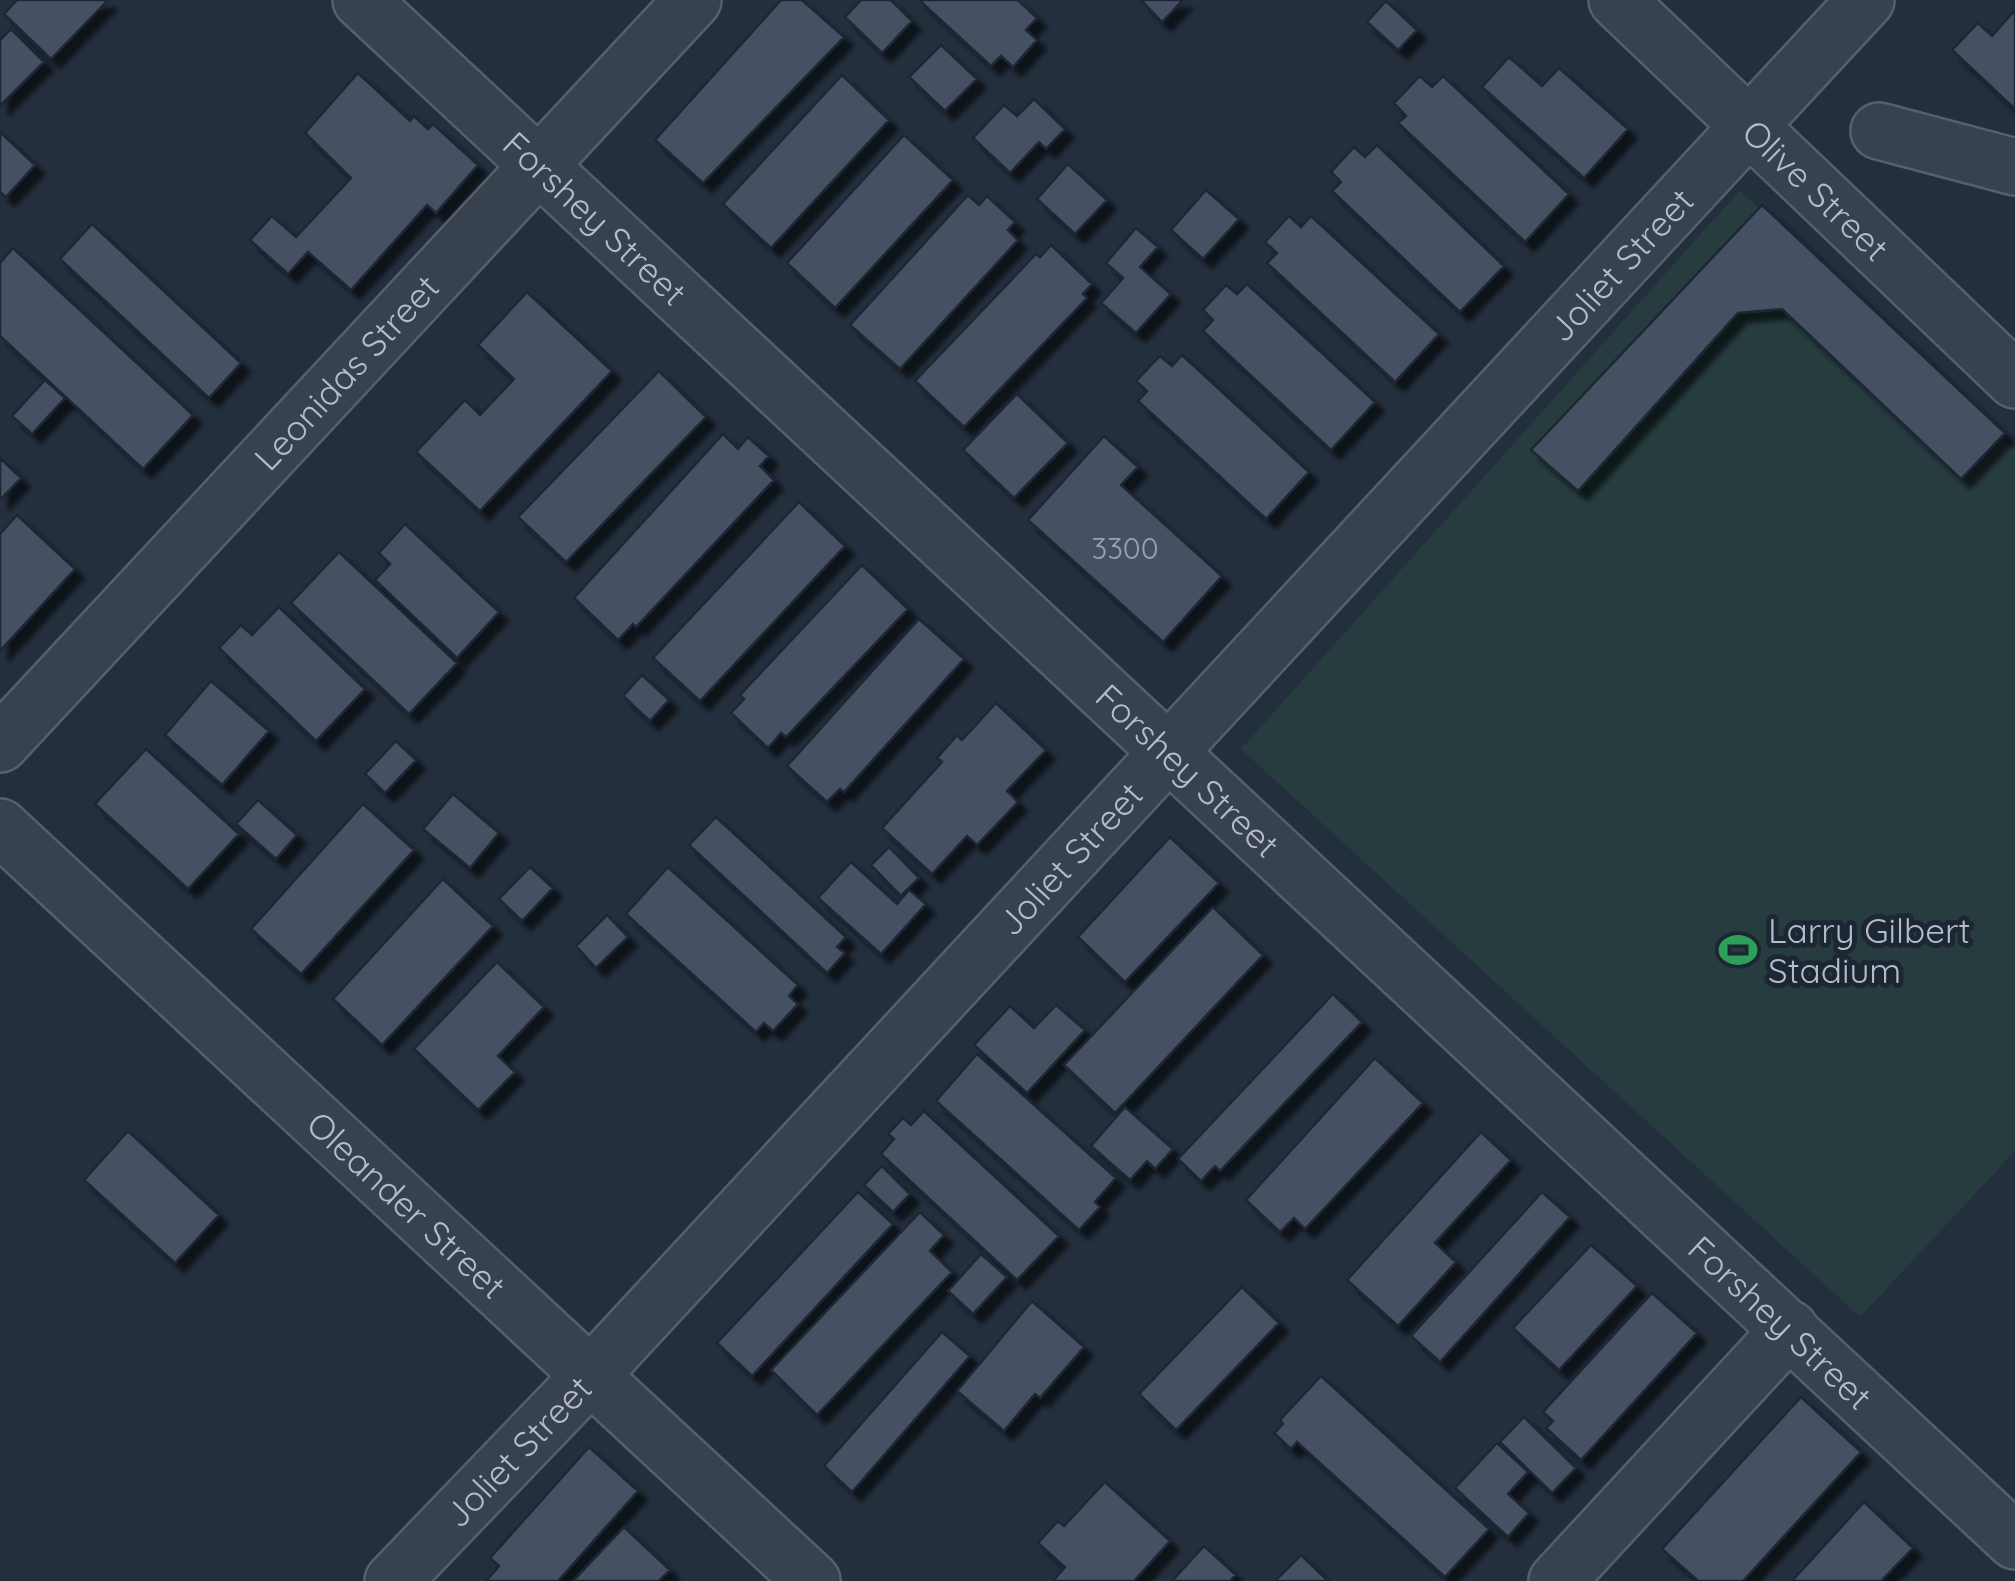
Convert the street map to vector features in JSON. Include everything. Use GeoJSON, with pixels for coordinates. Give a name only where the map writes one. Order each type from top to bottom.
{"type":"FeatureCollection","features":[{"type":"Feature","properties":{"kind":"street","name":"Forshey Street"},"geometry":{"type":"LineString","coordinates":[[361,0],[2015,1541]]}},
{"type":"Feature","properties":{"kind":"street","name":"Leonidas Street"},"geometry":{"type":"LineString","coordinates":[[0,744],[693,0]]}},
{"type":"Feature","properties":{"kind":"street","name":"Olive Street"},"geometry":{"type":"LineString","coordinates":[[1617,0],[2015,380]]}},
{"type":"Feature","properties":{"kind":"street","name":"Joliet Street"},"geometry":{"type":"LineString","coordinates":[[393,1581],[589,1377],[1866,0]]}},
{"type":"Feature","properties":{"kind":"street"},"geometry":{"type":"LineString","coordinates":[[1879,130],[2015,167]]}},
{"type":"Feature","properties":{"kind":"street","name":"Oleander Street"},"geometry":{"type":"LineString","coordinates":[[0,827],[812,1581]]}},
{"type":"Feature","properties":{"kind":"street"},"geometry":{"type":"LineString","coordinates":[[1557,1581],[1790,1329]]}},
{"type":"Feature","properties":{"kind":"green space","name":"Larry Gilbert Stadium"},"geometry":{"type":"Polygon","coordinates":[[[1740,190],[2015,450],[2015,1151],[1860,1317],[1241,749],[1740,190]]]}},
{"type":"Feature","properties":{"kind":"building"},"geometry":{"type":"Polygon","coordinates":[[[17,0],[108,0],[51,59],[4,14],[17,0]]]}},
{"type":"Feature","properties":{"kind":"building"},"geometry":{"type":"Polygon","coordinates":[[[781,0],[802,0],[844,37],[703,183],[655,140],[781,0]]]}},
{"type":"Feature","properties":{"kind":"building"},"geometry":{"type":"Polygon","coordinates":[[[861,0],[891,0],[912,21],[882,53],[845,17],[861,0]]]}},
{"type":"Feature","properties":{"kind":"building"},"geometry":{"type":"Polygon","coordinates":[[[919,0],[1018,0],[1037,18],[1026,30],[1037,40],[1013,67],[1001,56],[991,66],[919,0]]]}},
{"type":"Feature","properties":{"kind":"building"},"geometry":{"type":"Polygon","coordinates":[[[1141,0],[1183,0],[1162,22],[1141,0]]]}},
{"type":"Feature","properties":{"kind":"building"},"geometry":{"type":"Polygon","coordinates":[[[1386,1],[1417,30],[1398,50],[1367,22],[1386,1]]]}},
{"type":"Feature","properties":{"kind":"building"},"geometry":{"type":"Polygon","coordinates":[[[2015,10],[2015,109],[1952,50],[1978,23],[1992,36],[2015,10]]]}},
{"type":"Feature","properties":{"kind":"building"},"geometry":{"type":"Polygon","coordinates":[[[11,29],[44,62],[0,106],[0,40],[11,29]]]}},
{"type":"Feature","properties":{"kind":"building"},"geometry":{"type":"Polygon","coordinates":[[[941,45],[977,79],[945,111],[909,77],[941,45]]]}},
{"type":"Feature","properties":{"kind":"building"},"geometry":{"type":"Polygon","coordinates":[[[1509,57],[1542,86],[1559,68],[1628,129],[1584,178],[1482,87],[1509,57]]]}},
{"type":"Feature","properties":{"kind":"building"},"geometry":{"type":"Polygon","coordinates":[[[358,73],[410,121],[414,116],[428,129],[433,124],[478,165],[436,213],[427,205],[351,290],[308,252],[288,274],[250,240],[272,216],[296,237],[351,178],[305,133],[358,73]]]}},
{"type":"Feature","properties":{"kind":"building"},"geometry":{"type":"Polygon","coordinates":[[[842,75],[889,120],[771,248],[723,204],[842,75]]]}},
{"type":"Feature","properties":{"kind":"building"},"geometry":{"type":"Polygon","coordinates":[[[1420,76],[1432,87],[1443,76],[1569,194],[1525,242],[1398,123],[1406,116],[1394,103],[1420,76]]]}},
{"type":"Feature","properties":{"kind":"building"},"geometry":{"type":"Polygon","coordinates":[[[1034,99],[1065,129],[1046,149],[1039,142],[1010,173],[973,138],[1004,105],[1017,116],[1034,99]]]}},
{"type":"Feature","properties":{"kind":"building"},"geometry":{"type":"Polygon","coordinates":[[[0,132],[35,165],[6,197],[0,192],[0,132]]]}},
{"type":"Feature","properties":{"kind":"building"},"geometry":{"type":"Polygon","coordinates":[[[904,135],[953,180],[835,308],[787,263],[904,135]]]}},
{"type":"Feature","properties":{"kind":"building"},"geometry":{"type":"Polygon","coordinates":[[[1377,145],[1504,266],[1460,312],[1332,191],[1341,182],[1331,172],[1354,147],[1365,157],[1377,145]]]}},
{"type":"Feature","properties":{"kind":"building"},"geometry":{"type":"Polygon","coordinates":[[[1068,164],[1107,200],[1075,234],[1037,199],[1068,164]]]}},
{"type":"Feature","properties":{"kind":"building"},"geometry":{"type":"Polygon","coordinates":[[[1206,190],[1239,219],[1203,259],[1171,230],[1206,190]]]}},
{"type":"Feature","properties":{"kind":"building"},"geometry":{"type":"Polygon","coordinates":[[[968,195],[979,205],[987,196],[1015,222],[1008,230],[1018,240],[900,369],[850,325],[968,195]]]}},
{"type":"Feature","properties":{"kind":"building"},"geometry":{"type":"Polygon","coordinates":[[[1762,205],[2005,433],[1961,479],[1782,309],[1738,313],[1578,491],[1531,450],[1762,205]]]}},
{"type":"Feature","properties":{"kind":"building"},"geometry":{"type":"Polygon","coordinates":[[[1289,216],[1301,227],[1311,216],[1439,334],[1395,382],[1267,263],[1277,253],[1265,242],[1289,216]]]}},
{"type":"Feature","properties":{"kind":"building"},"geometry":{"type":"Polygon","coordinates":[[[92,224],[241,363],[209,398],[60,259],[92,224]]]}},
{"type":"Feature","properties":{"kind":"building"},"geometry":{"type":"Polygon","coordinates":[[[1136,228],[1158,247],[1140,267],[1171,294],[1136,333],[1101,303],[1123,278],[1106,263],[1136,228]]]}},
{"type":"Feature","properties":{"kind":"building"},"geometry":{"type":"Polygon","coordinates":[[[1051,245],[1092,284],[1083,294],[1087,298],[964,427],[915,381],[1036,254],[1040,257],[1051,245]]]}},
{"type":"Feature","properties":{"kind":"building"},"geometry":{"type":"Polygon","coordinates":[[[13,248],[193,415],[143,469],[0,336],[0,263],[13,248]]]}},
{"type":"Feature","properties":{"kind":"building"},"geometry":{"type":"Polygon","coordinates":[[[1247,284],[1375,402],[1331,450],[1203,331],[1213,320],[1203,310],[1226,285],[1237,294],[1247,284]]]}},
{"type":"Feature","properties":{"kind":"building"},"geometry":{"type":"Polygon","coordinates":[[[527,292],[612,371],[480,511],[416,452],[465,400],[480,415],[514,379],[478,345],[527,292]]]}},
{"type":"Feature","properties":{"kind":"building"},"geometry":{"type":"Polygon","coordinates":[[[1182,355],[1309,472],[1266,519],[1138,401],[1147,391],[1136,381],[1160,356],[1172,366],[1182,355]]]}},
{"type":"Feature","properties":{"kind":"building"},"geometry":{"type":"Polygon","coordinates":[[[659,371],[706,417],[566,562],[518,517],[659,371]]]}},
{"type":"Feature","properties":{"kind":"building"},"geometry":{"type":"Polygon","coordinates":[[[45,380],[65,398],[32,434],[12,416],[45,380]]]}},
{"type":"Feature","properties":{"kind":"building"},"geometry":{"type":"Polygon","coordinates":[[[1017,394],[1068,443],[1014,498],[963,450],[1017,394]]]}},
{"type":"Feature","properties":{"kind":"building"},"geometry":{"type":"Polygon","coordinates":[[[723,434],[738,449],[748,437],[769,456],[760,466],[774,480],[636,627],[633,624],[618,640],[574,598],[723,434]]]}},
{"type":"Feature","properties":{"kind":"building"},"geometry":{"type":"Polygon","coordinates":[[[1104,436],[1138,467],[1121,485],[1222,576],[1163,642],[1028,520],[1104,436]]]}},
{"type":"Feature","properties":{"kind":"building"},"geometry":{"type":"Polygon","coordinates":[[[0,458],[21,478],[0,500],[0,458]]]}},
{"type":"Feature","properties":{"kind":"building"},"geometry":{"type":"Polygon","coordinates":[[[799,502],[845,546],[700,701],[653,658],[799,502]]]}},
{"type":"Feature","properties":{"kind":"building"},"geometry":{"type":"Polygon","coordinates":[[[17,515],[75,569],[0,651],[0,534],[17,515]]]}},
{"type":"Feature","properties":{"kind":"building"},"geometry":{"type":"Polygon","coordinates":[[[405,524],[499,612],[457,658],[375,580],[390,564],[379,553],[405,524]]]}},
{"type":"Feature","properties":{"kind":"building"},"geometry":{"type":"Polygon","coordinates":[[[339,552],[457,663],[409,714],[291,603],[339,552]]]}},
{"type":"Feature","properties":{"kind":"building"},"geometry":{"type":"Polygon","coordinates":[[[862,565],[908,609],[786,737],[781,733],[768,748],[731,713],[744,699],[740,695],[862,565]]]}},
{"type":"Feature","properties":{"kind":"building"},"geometry":{"type":"Polygon","coordinates":[[[279,607],[365,689],[316,741],[219,648],[241,625],[252,635],[279,607]]]}},
{"type":"Feature","properties":{"kind":"building"},"geometry":{"type":"Polygon","coordinates":[[[919,619],[964,659],[844,792],[840,789],[827,802],[787,766],[919,619]]]}},
{"type":"Feature","properties":{"kind":"building"},"geometry":{"type":"Polygon","coordinates":[[[642,675],[669,700],[650,721],[623,696],[642,675]]]}},
{"type":"Feature","properties":{"kind":"building"},"geometry":{"type":"Polygon","coordinates":[[[211,681],[269,731],[222,785],[165,735],[211,681]]]}},
{"type":"Feature","properties":{"kind":"building"},"geometry":{"type":"Polygon","coordinates":[[[996,703],[1046,750],[1007,791],[1018,802],[977,845],[967,836],[932,874],[882,828],[942,762],[937,758],[957,735],[962,740],[996,703]]]}},
{"type":"Feature","properties":{"kind":"building"},"geometry":{"type":"Polygon","coordinates":[[[396,741],[416,760],[385,793],[365,774],[396,741]]]}},
{"type":"Feature","properties":{"kind":"building"},"geometry":{"type":"Polygon","coordinates":[[[146,749],[239,834],[188,889],[95,804],[146,749]]]}},
{"type":"Feature","properties":{"kind":"building"},"geometry":{"type":"Polygon","coordinates":[[[453,794],[499,833],[470,868],[423,829],[453,794]]]}},
{"type":"Feature","properties":{"kind":"building"},"geometry":{"type":"Polygon","coordinates":[[[258,800],[297,835],[276,859],[236,824],[258,800]]]}},
{"type":"Feature","properties":{"kind":"building"},"geometry":{"type":"Polygon","coordinates":[[[363,804],[414,850],[301,974],[251,929],[363,804]]]}},
{"type":"Feature","properties":{"kind":"building"},"geometry":{"type":"Polygon","coordinates":[[[716,817],[846,937],[837,947],[845,953],[827,973],[689,845],[716,817]]]}},
{"type":"Feature","properties":{"kind":"building"},"geometry":{"type":"Polygon","coordinates":[[[1170,837],[1219,883],[1125,982],[1078,937],[1170,837]]]}},
{"type":"Feature","properties":{"kind":"building"},"geometry":{"type":"Polygon","coordinates":[[[889,847],[919,878],[901,896],[871,865],[889,847]]]}},
{"type":"Feature","properties":{"kind":"building"},"geometry":{"type":"Polygon","coordinates":[[[851,862],[897,904],[909,890],[926,904],[881,954],[818,898],[851,862]]]}},
{"type":"Feature","properties":{"kind":"building"},"geometry":{"type":"Polygon","coordinates":[[[530,867],[553,888],[522,921],[499,899],[530,867]]]}},
{"type":"Feature","properties":{"kind":"building"},"geometry":{"type":"Polygon","coordinates":[[[668,867],[798,985],[789,996],[798,1004],[773,1031],[764,1023],[756,1032],[626,914],[668,867]]]}},
{"type":"Feature","properties":{"kind":"building"},"geometry":{"type":"Polygon","coordinates":[[[443,879],[493,926],[382,1045],[333,999],[443,879]]]}},
{"type":"Feature","properties":{"kind":"building"},"geometry":{"type":"Polygon","coordinates":[[[1213,907],[1263,955],[1115,1113],[1064,1065],[1213,907]]]}},
{"type":"Feature","properties":{"kind":"building"},"geometry":{"type":"Polygon","coordinates":[[[607,915],[628,937],[596,968],[576,946],[607,915]]]}},
{"type":"Feature","properties":{"kind":"building"},"geometry":{"type":"Polygon","coordinates":[[[497,962],[544,1007],[498,1056],[515,1072],[478,1110],[414,1049],[497,962]]]}},
{"type":"Feature","properties":{"kind":"building"},"geometry":{"type":"Polygon","coordinates":[[[1333,994],[1362,1022],[1220,1171],[1215,1166],[1201,1181],[1178,1159],[1333,994]]]}},
{"type":"Feature","properties":{"kind":"building"},"geometry":{"type":"Polygon","coordinates":[[[1056,1005],[1085,1030],[1027,1093],[974,1045],[1010,1006],[1034,1028],[1056,1005]]]}},
{"type":"Feature","properties":{"kind":"building"},"geometry":{"type":"Polygon","coordinates":[[[977,1054],[1116,1178],[1095,1202],[1100,1207],[1079,1230],[936,1101],[977,1054]]]}},
{"type":"Feature","properties":{"kind":"building"},"geometry":{"type":"Polygon","coordinates":[[[1375,1058],[1423,1103],[1305,1229],[1294,1218],[1280,1232],[1246,1200],[1375,1058]]]}},
{"type":"Feature","properties":{"kind":"building"},"geometry":{"type":"Polygon","coordinates":[[[1125,1107],[1173,1149],[1155,1169],[1147,1161],[1130,1180],[1091,1146],[1125,1107]]]}},
{"type":"Feature","properties":{"kind":"building"},"geometry":{"type":"Polygon","coordinates":[[[924,1111],[1059,1236],[1017,1280],[881,1154],[894,1139],[888,1134],[903,1118],[911,1125],[924,1111]]]}},
{"type":"Feature","properties":{"kind":"building"},"geometry":{"type":"Polygon","coordinates":[[[128,1131],[219,1215],[175,1263],[84,1180],[128,1131]]]}},
{"type":"Feature","properties":{"kind":"building"},"geometry":{"type":"Polygon","coordinates":[[[1481,1132],[1511,1160],[1435,1243],[1456,1262],[1398,1326],[1347,1280],[1481,1132]]]}},
{"type":"Feature","properties":{"kind":"building"},"geometry":{"type":"Polygon","coordinates":[[[882,1166],[910,1194],[893,1212],[864,1185],[882,1166]]]}},
{"type":"Feature","properties":{"kind":"building"},"geometry":{"type":"Polygon","coordinates":[[[858,1192],[893,1224],[752,1376],[717,1343],[858,1192]]]}},
{"type":"Feature","properties":{"kind":"building"},"geometry":{"type":"Polygon","coordinates":[[[1542,1192],[1570,1217],[1440,1362],[1411,1336],[1542,1192]]]}},
{"type":"Feature","properties":{"kind":"building"},"geometry":{"type":"Polygon","coordinates":[[[920,1212],[944,1235],[930,1251],[952,1272],[817,1415],[771,1370],[920,1212]]]}},
{"type":"Feature","properties":{"kind":"building"},"geometry":{"type":"Polygon","coordinates":[[[1591,1245],[1637,1286],[1559,1370],[1513,1328],[1591,1245]]]}},
{"type":"Feature","properties":{"kind":"building"},"geometry":{"type":"Polygon","coordinates":[[[981,1254],[1007,1277],[973,1314],[948,1291],[981,1254]]]}},
{"type":"Feature","properties":{"kind":"building"},"geometry":{"type":"Polygon","coordinates":[[[1242,1287],[1279,1323],[1176,1430],[1139,1394],[1242,1287]]]}},
{"type":"Feature","properties":{"kind":"building"},"geometry":{"type":"Polygon","coordinates":[[[1652,1293],[1697,1333],[1581,1460],[1546,1428],[1553,1421],[1543,1412],[1652,1293]]]}},
{"type":"Feature","properties":{"kind":"building"},"geometry":{"type":"Polygon","coordinates":[[[1032,1301],[1084,1347],[1040,1398],[1035,1394],[1004,1431],[957,1391],[1032,1301]]]}},
{"type":"Feature","properties":{"kind":"building"},"geometry":{"type":"Polygon","coordinates":[[[942,1332],[970,1356],[852,1492],[824,1466],[942,1332]]]}},
{"type":"Feature","properties":{"kind":"building"},"geometry":{"type":"Polygon","coordinates":[[[1321,1376],[1489,1529],[1445,1577],[1297,1442],[1291,1449],[1274,1433],[1283,1424],[1280,1420],[1321,1376]]]}},
{"type":"Feature","properties":{"kind":"building"},"geometry":{"type":"Polygon","coordinates":[[[1801,1397],[1861,1452],[1743,1581],[1698,1581],[1662,1549],[1801,1397]]]}},
{"type":"Feature","properties":{"kind":"building"},"geometry":{"type":"Polygon","coordinates":[[[1524,1417],[1576,1468],[1552,1493],[1500,1442],[1524,1417]]]}},
{"type":"Feature","properties":{"kind":"building"},"geometry":{"type":"Polygon","coordinates":[[[1497,1443],[1528,1472],[1508,1494],[1529,1513],[1508,1537],[1455,1488],[1497,1443]]]}},
{"type":"Feature","properties":{"kind":"building"},"geometry":{"type":"Polygon","coordinates":[[[589,1447],[638,1491],[558,1581],[486,1581],[499,1566],[490,1558],[589,1447]]]}},
{"type":"Feature","properties":{"kind":"building"},"geometry":{"type":"Polygon","coordinates":[[[1105,1482],[1170,1541],[1134,1581],[1053,1581],[1065,1567],[1038,1543],[1058,1521],[1064,1526],[1105,1482]]]}},
{"type":"Feature","properties":{"kind":"building"},"geometry":{"type":"Polygon","coordinates":[[[1864,1502],[1913,1548],[1881,1581],[1792,1581],[1864,1502]]]}},
{"type":"Feature","properties":{"kind":"building"},"geometry":{"type":"Polygon","coordinates":[[[624,1527],[670,1570],[659,1581],[573,1581],[624,1527]]]}},
{"type":"Feature","properties":{"kind":"building"},"geometry":{"type":"Polygon","coordinates":[[[1204,1546],[1236,1575],[1230,1581],[1172,1581],[1204,1546]]]}},
{"type":"Feature","properties":{"kind":"building"},"geometry":{"type":"Polygon","coordinates":[[[1301,1555],[1328,1581],[1275,1581],[1301,1555]]]}},
{"type":"Feature","properties":{"kind":"place","name":"Larry Gilbert Stadium"},"geometry":{"type":"Point","coordinates":[1738,950]}}]}
